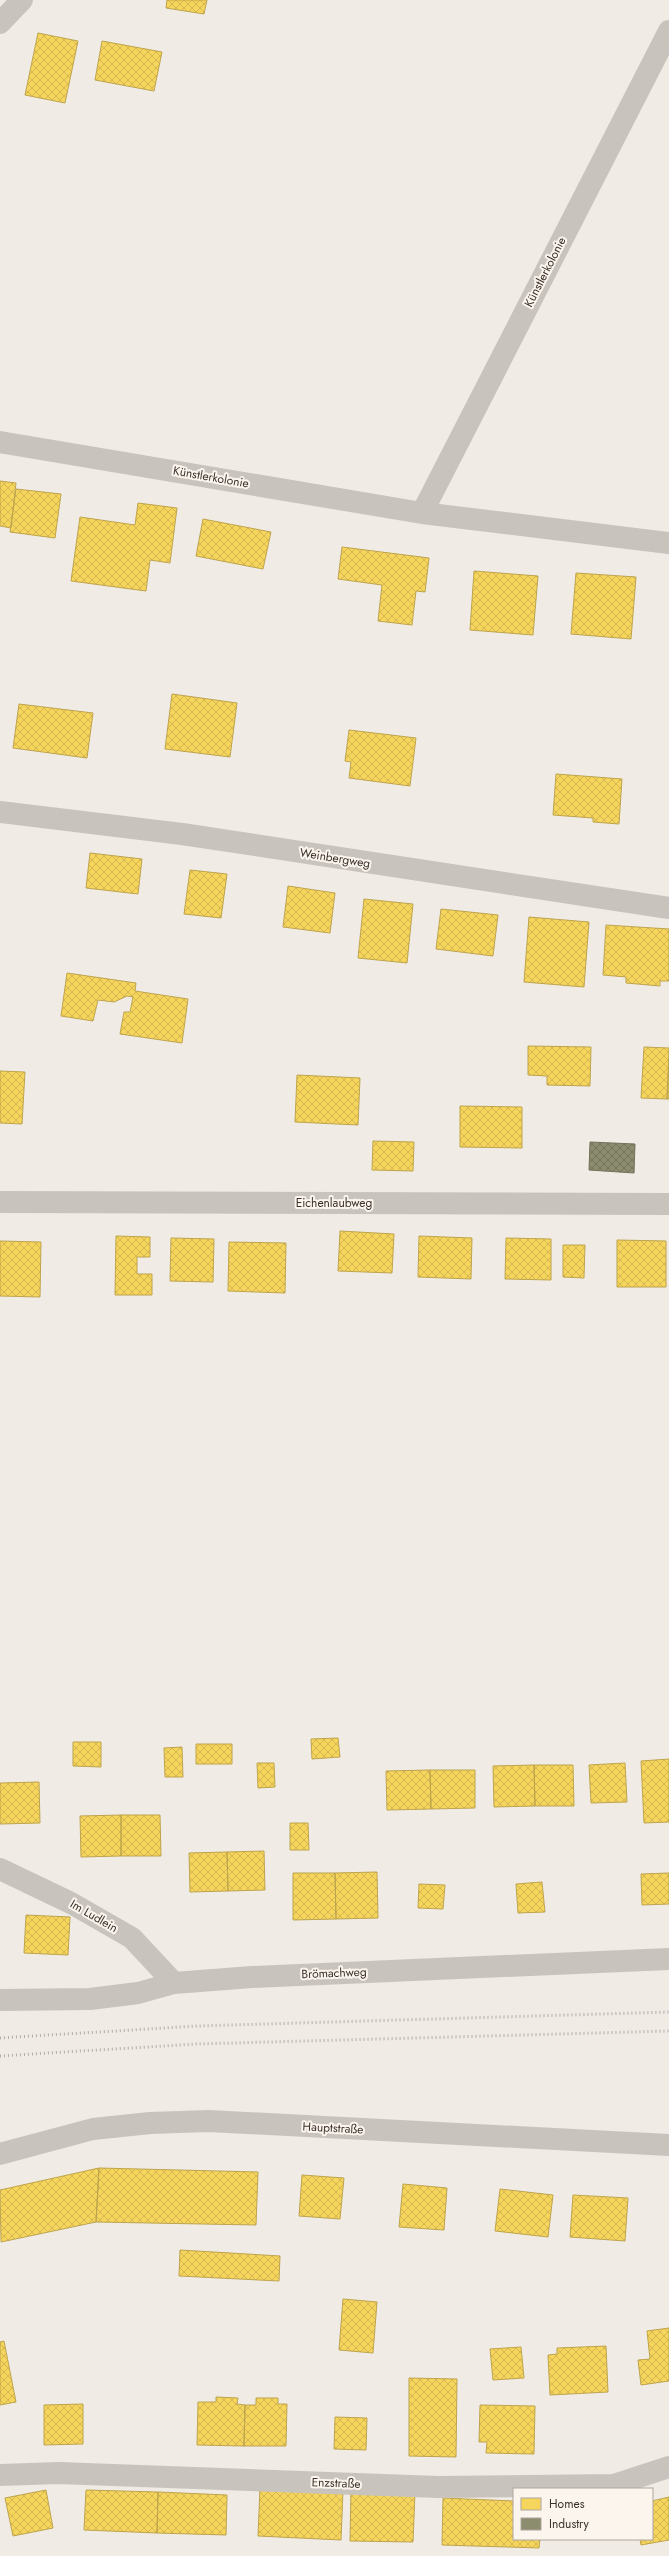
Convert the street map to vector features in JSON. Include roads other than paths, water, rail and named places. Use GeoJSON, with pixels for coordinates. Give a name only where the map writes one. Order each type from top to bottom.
{"type":"FeatureCollection","features":[{"type":"Feature","properties":{"kind":"street"},"geometry":{"type":"LineString","coordinates":[[0,23],[22,0]]}},
{"type":"Feature","properties":{"kind":"street","name":"Künstlerkolonie"},"geometry":{"type":"LineString","coordinates":[[422,513],[669,31]]}},
{"type":"Feature","properties":{"kind":"street","name":"Künstlerkolonie"},"geometry":{"type":"LineString","coordinates":[[0,442],[422,513],[669,543]]}},
{"type":"Feature","properties":{"kind":"street","name":"Weinbergweg"},"geometry":{"type":"LineString","coordinates":[[0,812],[190,836],[669,908]]}},
{"type":"Feature","properties":{"kind":"street","name":"Eichenlaubweg"},"geometry":{"type":"LineString","coordinates":[[0,1202],[669,1204]]}},
{"type":"Feature","properties":{"kind":"street","name":"Im Ludlein"},"geometry":{"type":"LineString","coordinates":[[0,1869],[71,1903],[132,1938],[174,1983]]}},
{"type":"Feature","properties":{"kind":"street","name":"Brömachweg"},"geometry":{"type":"LineString","coordinates":[[0,2000],[90,1999],[138,1993],[174,1983],[252,1977],[669,1958]]}},
{"type":"Feature","properties":{"kind":"street","name":"Hauptstraße"},"geometry":{"type":"LineString","coordinates":[[0,2154],[93,2129],[150,2123],[209,2121],[669,2145]]}},
{"type":"Feature","properties":{"kind":"street","name":"Enzstraße"},"geometry":{"type":"LineString","coordinates":[[0,2475],[59,2473],[438,2487],[614,2485],[669,2467]]}},
{"type":"Feature","properties":{"kind":"railway"},"geometry":{"type":"LineString","coordinates":[[0,2038],[197,2026],[669,2012]]}},
{"type":"Feature","properties":{"kind":"railway"},"geometry":{"type":"LineString","coordinates":[[0,2056],[196,2044],[669,2031]]}}]}
